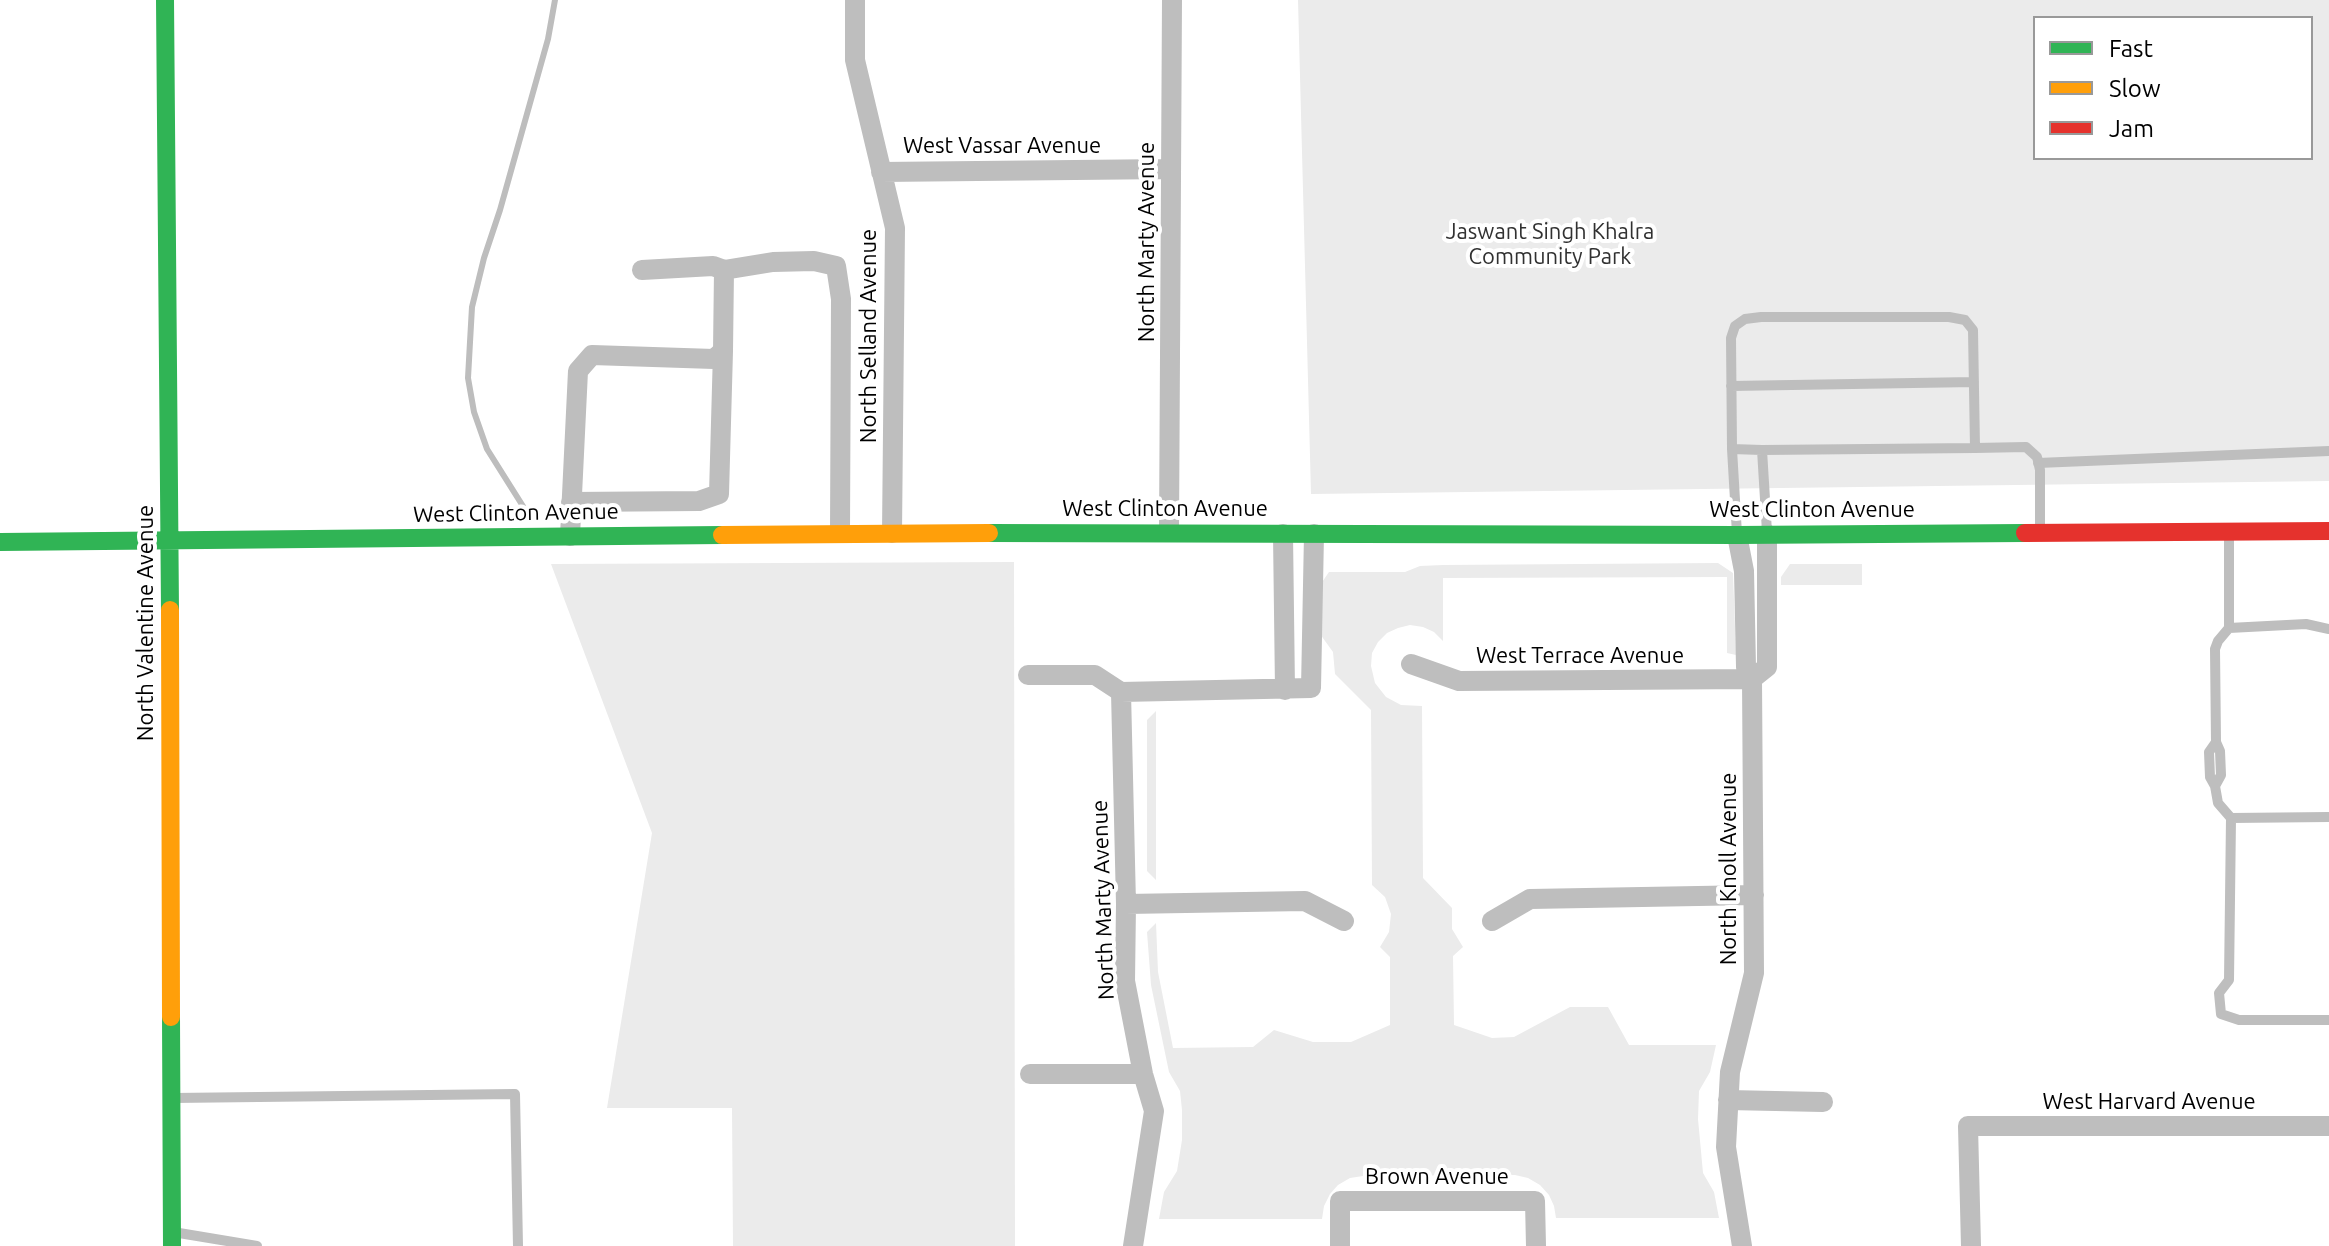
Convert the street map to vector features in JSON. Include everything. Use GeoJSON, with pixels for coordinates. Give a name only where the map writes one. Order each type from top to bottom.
{"type":"FeatureCollection","features":[{"type":"Feature","properties":{"kind":"main road","name":"North Valentine Avenue"},"geometry":{"type":"LineString","coordinates":[[165,0],[172,1239]]}},
{"type":"Feature","properties":{"kind":"main road","name":"West Clinton Avenue"},"geometry":{"type":"LineString","coordinates":[[0,542],[840,533],[1737,535],[2329,531]]}},
{"type":"Feature","properties":{"kind":"street","name":"North Selland Avenue"},"geometry":{"type":"LineString","coordinates":[[855,0],[855,60],[895,228],[892,533]]}},
{"type":"Feature","properties":{"kind":"street","name":"North Marty Avenue"},"geometry":{"type":"LineString","coordinates":[[1169,532],[1172,0]]}},
{"type":"Feature","properties":{"kind":"street","name":"West Vassar Avenue"},"geometry":{"type":"LineString","coordinates":[[881,172],[1171,169]]}},
{"type":"Feature","properties":{"kind":"street"},"geometry":{"type":"LineString","coordinates":[[642,270],[713,266],[724,270],[773,262],[814,261],[836,266],[841,299],[840,533]]}},
{"type":"Feature","properties":{"kind":"street"},"geometry":{"type":"LineString","coordinates":[[571,502],[699,501],[719,494],[724,270]]}},
{"type":"Feature","properties":{"kind":"street"},"geometry":{"type":"LineString","coordinates":[[570,536],[578,371],[592,355],[714,359],[723,351]]}},
{"type":"Feature","properties":{"kind":"street"},"geometry":{"type":"LineString","coordinates":[[1283,534],[1285,690]]}},
{"type":"Feature","properties":{"kind":"street"},"geometry":{"type":"LineString","coordinates":[[1028,675],[1095,675],[1121,692],[1311,688],[1314,534]]}},
{"type":"Feature","properties":{"kind":"street","name":"North Knoll Avenue"},"geometry":{"type":"LineString","coordinates":[[1752,679],[1767,667],[1767,534]]}},
{"type":"Feature","properties":{"kind":"street","name":"North Knoll Avenue"},"geometry":{"type":"LineString","coordinates":[[1737,535],[1744,571],[1746,667],[1752,679],[1754,973],[1730,1072],[1726,1147],[1742,1246]]}},
{"type":"Feature","properties":{"kind":"street","name":"West Terrace Avenue"},"geometry":{"type":"LineString","coordinates":[[1411,664],[1459,681],[1752,679]]}},
{"type":"Feature","properties":{"kind":"street","name":"North Marty Avenue"},"geometry":{"type":"LineString","coordinates":[[1121,692],[1125,981],[1143,1074],[1154,1111],[1133,1246]]}},
{"type":"Feature","properties":{"kind":"street"},"geometry":{"type":"LineString","coordinates":[[1492,921],[1530,899],[1754,895]]}},
{"type":"Feature","properties":{"kind":"street"},"geometry":{"type":"LineString","coordinates":[[1126,904],[1305,901],[1344,921]]}},
{"type":"Feature","properties":{"kind":"street"},"geometry":{"type":"LineString","coordinates":[[1030,1074],[1143,1074]]}},
{"type":"Feature","properties":{"kind":"street"},"geometry":{"type":"LineString","coordinates":[[1728,1100],[1823,1102]]}},
{"type":"Feature","properties":{"kind":"street","name":"West Harvard Avenue"},"geometry":{"type":"LineString","coordinates":[[1971,1246],[1968,1126],[2329,1126]]}},
{"type":"Feature","properties":{"kind":"street","name":"Brown Avenue"},"geometry":{"type":"LineString","coordinates":[[1340,1246],[1340,1201],[1535,1201],[1536,1246]]}},
{"type":"Feature","properties":{"kind":"lane"},"geometry":{"type":"LineString","coordinates":[[1737,535],[1731,338],[1735,326],[1745,319],[1949,317],[1965,320],[1973,330],[1975,448]]}},
{"type":"Feature","properties":{"kind":"lane"},"geometry":{"type":"LineString","coordinates":[[1731,386],[1974,382]]}},
{"type":"Feature","properties":{"kind":"lane"},"geometry":{"type":"LineString","coordinates":[[1732,449],[2026,447],[2037,457],[2038,463],[2040,532]]}},
{"type":"Feature","properties":{"kind":"lane"},"geometry":{"type":"LineString","coordinates":[[1762,450],[1767,534]]}},
{"type":"Feature","properties":{"kind":"lane"},"geometry":{"type":"LineString","coordinates":[[2038,463],[2329,451]]}},
{"type":"Feature","properties":{"kind":"lane"},"geometry":{"type":"LineString","coordinates":[[2229,531],[2229,628],[2215,649],[2216,742],[2220,751],[2221,775],[2215,786],[2218,803],[2231,818],[2229,980],[2219,993],[2221,1014],[2239,1020],[2329,1020]]}},
{"type":"Feature","properties":{"kind":"lane"},"geometry":{"type":"LineString","coordinates":[[2229,628],[2306,624],[2329,629]]}},
{"type":"Feature","properties":{"kind":"lane"},"geometry":{"type":"LineString","coordinates":[[2231,818],[2329,817]]}},
{"type":"Feature","properties":{"kind":"lane"},"geometry":{"type":"LineString","coordinates":[[171,1098],[515,1094],[518,1246]]}},
{"type":"Feature","properties":{"kind":"lane"},"geometry":{"type":"LineString","coordinates":[[172,1239],[257,1246]]}},
{"type":"Feature","properties":{"kind":"green space","name":"Jaswant Singh Khalra Community Park"},"geometry":{"type":"Polygon","coordinates":[[[1298,0],[2329,0],[2329,481],[1311,494],[1298,0]]]}},
{"type":"Feature","properties":{"kind":"green space"},"geometry":{"type":"Polygon","coordinates":[[[1014,562],[1015,1246],[733,1246],[732,1108],[607,1108],[652,833],[551,564],[1014,562]]]}},
{"type":"Feature","properties":{"kind":"green space"},"geometry":{"type":"Polygon","coordinates":[[[1718,563],[1733,573],[1736,655],[1727,653],[1727,577],[1443,578],[1443,641],[1423,627],[1410,625],[1398,628],[1378,642],[1372,653],[1371,666],[1375,683],[1386,697],[1401,705],[1422,706],[1423,878],[1452,908],[1452,929],[1463,947],[1453,956],[1454,1025],[1492,1038],[1514,1037],[1570,1007],[1608,1007],[1629,1045],[1716,1045],[1710,1072],[1699,1091],[1698,1119],[1703,1173],[1714,1192],[1719,1218],[1556,1218],[1549,1195],[1540,1185],[1515,1175],[1350,1178],[1330,1194],[1322,1219],[1159,1219],[1164,1192],[1177,1171],[1182,1140],[1182,1110],[1180,1091],[1169,1072],[1151,985],[1147,932],[1156,923],[1158,972],[1173,1048],[1253,1047],[1274,1030],[1313,1042],[1351,1042],[1390,1025],[1390,957],[1380,947],[1389,932],[1391,914],[1385,897],[1372,885],[1371,710],[1335,674],[1333,652],[1320,634],[1318,588],[1329,572],[1405,572],[1420,566],[1443,565],[1718,563]]]}},
{"type":"Feature","properties":{"kind":"green space"},"geometry":{"type":"Polygon","coordinates":[[[1790,564],[1862,564],[1862,585],[1781,585],[1781,577],[1790,564]]]}},
{"type":"Feature","properties":{"kind":"green space"},"geometry":{"type":"Polygon","coordinates":[[[1156,711],[1156,880],[1147,871],[1147,720],[1156,711]]]}},
{"type":"Feature","properties":{"kind":"waterway"},"geometry":{"type":"LineString","coordinates":[[526,511],[487,449],[474,412],[468,378],[470,342],[472,307],[484,258],[548,39],[555,0]]}},
{"type":"Feature","properties":{"kind":"traffic: fast"},"geometry":{"type":"LineString","coordinates":[[165,0],[170,610]]}},
{"type":"Feature","properties":{"kind":"traffic: fast"},"geometry":{"type":"LineString","coordinates":[[989,533],[2025,533]]}},
{"type":"Feature","properties":{"kind":"traffic: fast"},"geometry":{"type":"LineString","coordinates":[[0,542],[722,535]]}},
{"type":"Feature","properties":{"kind":"traffic: fast"},"geometry":{"type":"LineString","coordinates":[[171,1017],[172,1246]]}},
{"type":"Feature","properties":{"kind":"traffic: slow"},"geometry":{"type":"LineString","coordinates":[[722,535],[989,533]]}},
{"type":"Feature","properties":{"kind":"traffic: slow"},"geometry":{"type":"LineString","coordinates":[[170,610],[171,1017]]}},
{"type":"Feature","properties":{"kind":"traffic: jam"},"geometry":{"type":"LineString","coordinates":[[2025,533],[2329,531]]}}]}
